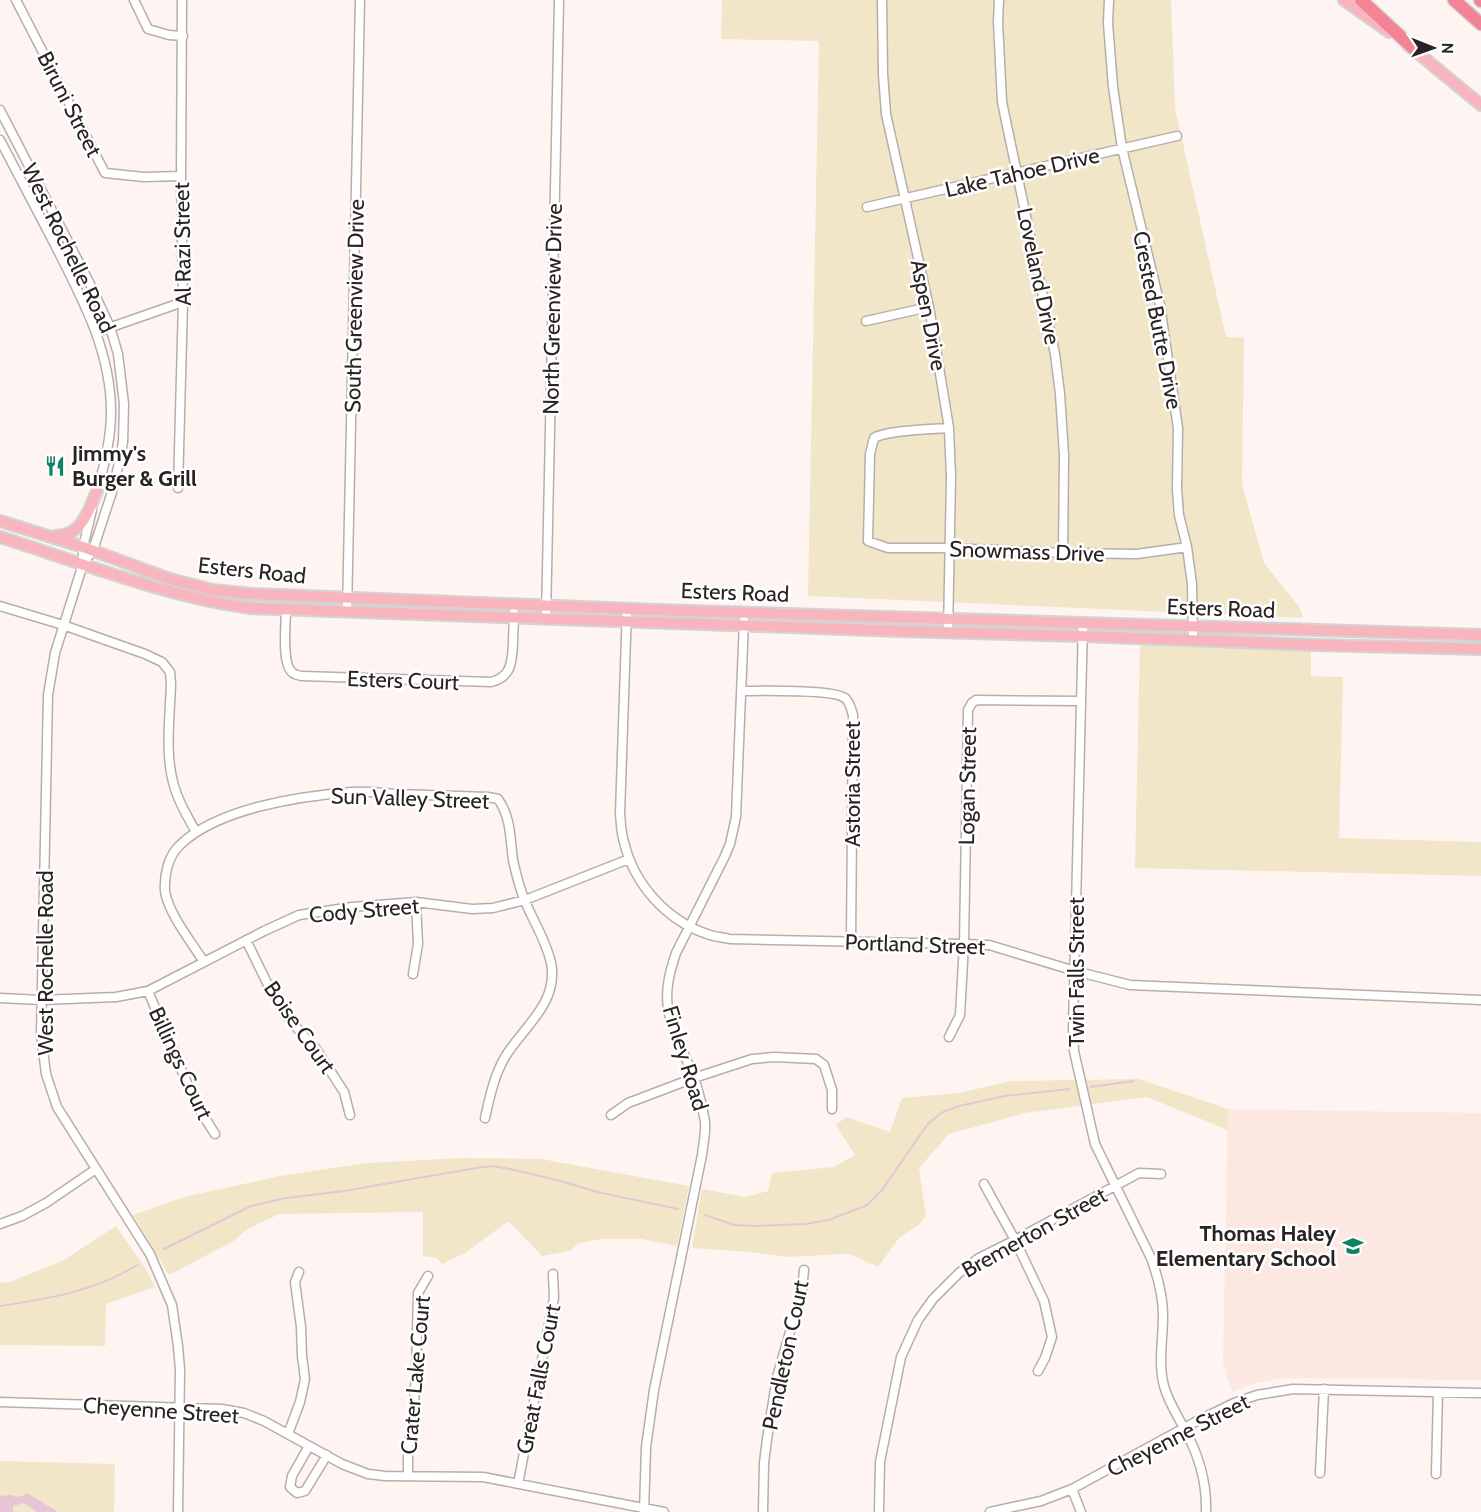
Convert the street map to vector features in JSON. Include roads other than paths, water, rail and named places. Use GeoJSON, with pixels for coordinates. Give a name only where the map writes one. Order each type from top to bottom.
{"type":"FeatureCollection","features":[{"type":"Feature","properties":{"kind":"highway"},"geometry":{"type":"LineString","coordinates":[[1361,0],[1413,48]]}},
{"type":"Feature","properties":{"kind":"highway"},"geometry":{"type":"LineString","coordinates":[[1454,0],[1481,24]]}},
{"type":"Feature","properties":{"kind":"main road"},"geometry":{"type":"LineString","coordinates":[[1344,0],[1476,96],[1481,105]]}},
{"type":"Feature","properties":{"kind":"main road"},"geometry":{"type":"LineString","coordinates":[[49,536],[64,536],[72,533],[88,512],[97,491]]}},
{"type":"Feature","properties":{"kind":"main road","name":"Esters Road"},"geometry":{"type":"LineString","coordinates":[[0,521],[88,548],[170,579],[213,590],[252,594],[1481,635]]}},
{"type":"Feature","properties":{"kind":"main road","name":"Esters Road"},"geometry":{"type":"LineString","coordinates":[[0,537],[158,589],[207,601],[250,608],[1481,649]]}},
{"type":"Feature","properties":{"kind":"street","name":"Biruni Street"},"geometry":{"type":"LineString","coordinates":[[16,0],[105,173],[144,177],[181,176]]}},
{"type":"Feature","properties":{"kind":"street"},"geometry":{"type":"LineString","coordinates":[[134,0],[147,28],[169,35],[183,36]]}},
{"type":"Feature","properties":{"kind":"street","name":"Al Razi Street"},"geometry":{"type":"LineString","coordinates":[[178,488],[183,302],[181,176],[183,0]]}},
{"type":"Feature","properties":{"kind":"street","name":"South Greenview Drive"},"geometry":{"type":"LineString","coordinates":[[347,612],[360,0]]}},
{"type":"Feature","properties":{"kind":"street","name":"North Greenview Drive"},"geometry":{"type":"LineString","coordinates":[[546,619],[559,0]]}},
{"type":"Feature","properties":{"kind":"street","name":"Aspen Drive"},"geometry":{"type":"LineString","coordinates":[[882,0],[886,114],[929,308],[949,428],[951,477],[948,633]]}},
{"type":"Feature","properties":{"kind":"street","name":"Loveland Drive"},"geometry":{"type":"LineString","coordinates":[[999,0],[1002,102],[1055,354],[1060,394],[1064,455],[1063,553]]}},
{"type":"Feature","properties":{"kind":"street","name":"Crested Butte Drive"},"geometry":{"type":"LineString","coordinates":[[1109,0],[1108,23],[1113,87],[1122,148],[1160,305],[1178,428],[1177,489],[1179,515],[1187,547],[1192,584],[1193,641]]}},
{"type":"Feature","properties":{"kind":"street","name":"West Rochelle Road"},"geometry":{"type":"LineString","coordinates":[[0,110],[110,327],[118,354],[122,382],[123,442],[112,492],[88,548],[63,626],[55,653],[48,695],[41,1034],[46,1074],[57,1107],[150,1254],[172,1305],[178,1346],[180,1407],[178,1512]]}},
{"type":"Feature","properties":{"kind":"street","name":"Lake Tahoe Drive"},"geometry":{"type":"LineString","coordinates":[[867,207],[1177,136]]}},
{"type":"Feature","properties":{"kind":"street","name":"West Rochelle Road"},"geometry":{"type":"LineString","coordinates":[[0,140],[82,296],[97,332],[106,365],[111,412],[106,461],[97,491],[88,548]]}},
{"type":"Feature","properties":{"kind":"street"},"geometry":{"type":"LineString","coordinates":[[97,332],[183,302]]}},
{"type":"Feature","properties":{"kind":"street"},"geometry":{"type":"LineString","coordinates":[[866,321],[929,308]]}},
{"type":"Feature","properties":{"kind":"street","name":"Snowmass Drive"},"geometry":{"type":"LineString","coordinates":[[949,428],[890,433],[874,438],[870,454],[868,541],[888,548],[1063,553],[1137,554],[1187,547]]}},
{"type":"Feature","properties":{"kind":"street","name":"Esters Court"},"geometry":{"type":"LineString","coordinates":[[286,610],[285,659],[293,674],[491,682],[499,680],[511,666],[514,604]]}},
{"type":"Feature","properties":{"kind":"street"},"geometry":{"type":"LineString","coordinates":[[0,606],[145,654],[162,662],[170,672],[169,761],[173,783],[196,832]]}},
{"type":"Feature","properties":{"kind":"street","name":"Portland Street"},"geometry":{"type":"LineString","coordinates":[[627,608],[620,814],[624,842],[639,881],[652,898],[667,912],[689,926],[708,934],[730,939],[989,945],[1130,985],[1481,1000]]}},
{"type":"Feature","properties":{"kind":"street","name":"Finley Road"},"geometry":{"type":"LineString","coordinates":[[644,1510],[646,1447],[654,1390],[702,1155],[706,1124],[694,1078],[674,1031],[667,1005],[669,971],[730,844],[736,817],[744,612]]}},
{"type":"Feature","properties":{"kind":"street","name":"Twin Falls Street"},"geometry":{"type":"LineString","coordinates":[[1083,623],[1074,1051],[1095,1144],[1151,1257],[1157,1276],[1163,1314],[1162,1373],[1164,1386],[1196,1450],[1205,1485],[1206,1512]]}},
{"type":"Feature","properties":{"kind":"street","name":"Astoria Street"},"geometry":{"type":"LineString","coordinates":[[741,691],[830,692],[845,698],[851,706],[853,715],[851,941]]}},
{"type":"Feature","properties":{"kind":"street","name":"Logan Street"},"geometry":{"type":"LineString","coordinates":[[964,944],[968,710],[976,700],[1081,701]]}},
{"type":"Feature","properties":{"kind":"street","name":"Sun Valley Street"},"geometry":{"type":"LineString","coordinates":[[204,962],[171,910],[165,893],[165,878],[169,862],[178,846],[196,832],[225,818],[291,799],[354,792],[498,799],[508,817],[514,862],[525,900]]}},
{"type":"Feature","properties":{"kind":"street","name":"Cody Street"},"geometry":{"type":"LineString","coordinates":[[0,998],[42,1000],[116,998],[148,991],[299,915],[352,907],[416,902],[472,909],[494,908],[525,900],[630,860]]}},
{"type":"Feature","properties":{"kind":"street"},"geometry":{"type":"LineString","coordinates":[[485,1118],[492,1083],[504,1059],[543,1007],[550,993],[552,978],[549,954],[525,900]]}},
{"type":"Feature","properties":{"kind":"street"},"geometry":{"type":"LineString","coordinates":[[413,974],[417,944],[416,902]]}},
{"type":"Feature","properties":{"kind":"street","name":"Boise Court"},"geometry":{"type":"LineString","coordinates":[[246,940],[269,987],[285,1013],[316,1049],[344,1092],[350,1115]]}},
{"type":"Feature","properties":{"kind":"street"},"geometry":{"type":"LineString","coordinates":[[950,1037],[960,1015],[964,944]]}},
{"type":"Feature","properties":{"kind":"street","name":"Billings Court"},"geometry":{"type":"LineString","coordinates":[[148,991],[196,1104],[215,1134]]}},
{"type":"Feature","properties":{"kind":"street"},"geometry":{"type":"LineString","coordinates":[[611,1115],[628,1103],[694,1078],[752,1059],[774,1057],[816,1059],[824,1065],[832,1089],[832,1109]]}},
{"type":"Feature","properties":{"kind":"street"},"geometry":{"type":"LineString","coordinates":[[0,1224],[22,1216],[46,1203],[96,1169]]}},
{"type":"Feature","properties":{"kind":"street","name":"Bremerton Street"},"geometry":{"type":"LineString","coordinates":[[879,1512],[880,1462],[902,1357],[918,1320],[933,1299],[958,1273],[979,1258],[1139,1173],[1161,1174]]}},
{"type":"Feature","properties":{"kind":"street"},"geometry":{"type":"LineString","coordinates":[[984,1184],[1015,1240],[1044,1301],[1052,1337],[1038,1371]]}},
{"type":"Feature","properties":{"kind":"street","name":"Pendleton Court"},"geometry":{"type":"LineString","coordinates":[[763,1512],[764,1463],[777,1377],[802,1290],[804,1270]]}},
{"type":"Feature","properties":{"kind":"street"},"geometry":{"type":"LineString","coordinates":[[288,1434],[300,1402],[305,1378],[295,1282],[299,1272]]}},
{"type":"Feature","properties":{"kind":"street","name":"Great Falls Court"},"geometry":{"type":"LineString","coordinates":[[518,1484],[554,1298],[553,1274]]}},
{"type":"Feature","properties":{"kind":"street","name":"Crater Lake Court"},"geometry":{"type":"LineString","coordinates":[[408,1476],[408,1448],[416,1374],[418,1293],[428,1276]]}},
{"type":"Feature","properties":{"kind":"street","name":"Cheyenne Street"},"geometry":{"type":"LineString","coordinates":[[990,1512],[1041,1501],[1072,1489],[1184,1428],[1234,1403],[1257,1395],[1293,1389],[1481,1393]]}},
{"type":"Feature","properties":{"kind":"street"},"geometry":{"type":"LineString","coordinates":[[1320,1473],[1324,1389]]}},
{"type":"Feature","properties":{"kind":"street"},"geometry":{"type":"LineString","coordinates":[[1436,1474],[1437,1392]]}},
{"type":"Feature","properties":{"kind":"street","name":"Cheyenne Street"},"geometry":{"type":"LineString","coordinates":[[0,1402],[222,1409],[244,1413],[264,1421],[342,1464],[368,1474],[483,1477],[644,1510],[664,1512]]}},
{"type":"Feature","properties":{"kind":"street"},"geometry":{"type":"LineString","coordinates":[[309,1446],[292,1476],[290,1487],[297,1493],[305,1491],[327,1455]]}},
{"type":"Feature","properties":{"kind":"street"},"geometry":{"type":"LineString","coordinates":[[1072,1489],[1081,1512]]}},
{"type":"Feature","properties":{"kind":"waterway"},"geometry":{"type":"LineString","coordinates":[[1090,1087],[1134,1081]]}},
{"type":"Feature","properties":{"kind":"waterway"},"geometry":{"type":"LineString","coordinates":[[705,1215],[734,1225],[756,1226],[805,1224],[829,1220],[867,1205],[882,1190],[927,1125],[941,1113],[959,1106],[1005,1096],[1070,1089]]}},
{"type":"Feature","properties":{"kind":"waterway"},"geometry":{"type":"LineString","coordinates":[[164,1249],[251,1206],[286,1198],[344,1191],[492,1166],[678,1209]]}},
{"type":"Feature","properties":{"kind":"waterway"},"geometry":{"type":"LineString","coordinates":[[0,1306],[53,1297],[88,1288],[137,1265]]}},
{"type":"Feature","properties":{"kind":"place","name":"Jimmy's Burger & Grill"},"geometry":{"type":"Point","coordinates":[55,466]}},
{"type":"Feature","properties":{"kind":"place","name":"Thomas Haley Elementary School"},"geometry":{"type":"Point","coordinates":[1353,1246]}}]}
